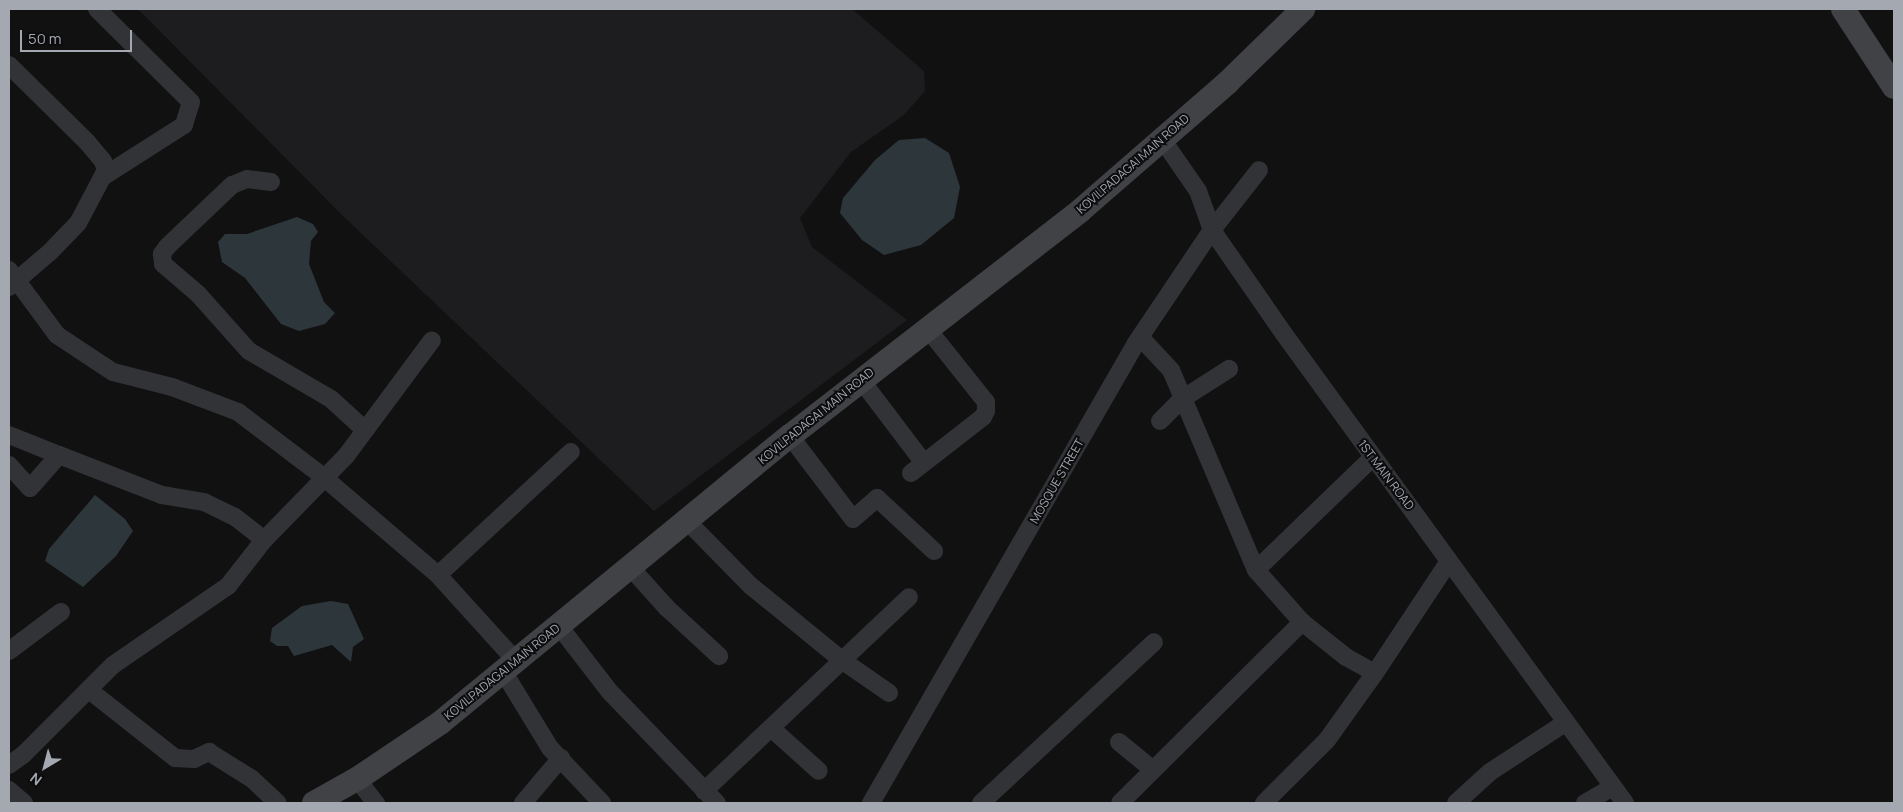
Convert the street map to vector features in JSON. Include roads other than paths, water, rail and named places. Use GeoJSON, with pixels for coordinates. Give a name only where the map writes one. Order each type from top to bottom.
{"type":"FeatureCollection","features":[{"type":"Feature","properties":{"kind":"main road","name":"KOVILPADAGAI MAIN ROAD"},"geometry":{"type":"LineString","coordinates":[[314,803],[357,779],[440,723],[688,522],[790,436],[1081,210],[1228,82],[1303,9]]}},
{"type":"Feature","properties":{"kind":"main road"},"geometry":{"type":"LineString","coordinates":[[1843,9],[1894,87]]}},
{"type":"Feature","properties":{"kind":"street"},"geometry":{"type":"LineString","coordinates":[[97,9],[191,102],[184,125],[104,176],[78,223],[50,252],[11,279],[57,335],[113,372],[172,387],[238,412],[326,479],[438,575],[510,666],[529,716],[561,758],[602,803]]}},
{"type":"Feature","properties":{"kind":"street"},"geometry":{"type":"LineString","coordinates":[[9,66],[103,161],[104,176]]}},
{"type":"Feature","properties":{"kind":"street","name":"1ST MAIN ROAD"},"geometry":{"type":"LineString","coordinates":[[1162,139],[1198,191],[1212,230],[1372,458],[1625,803]]}},
{"type":"Feature","properties":{"kind":"street","name":"MOSQUE STREET"},"geometry":{"type":"LineString","coordinates":[[871,803],[1140,337],[1212,230],[1259,170]]}},
{"type":"Feature","properties":{"kind":"street"},"geometry":{"type":"LineString","coordinates":[[271,182],[247,179],[232,185],[168,247],[162,254],[163,264],[198,294],[249,351],[331,400],[365,430]]}},
{"type":"Feature","properties":{"kind":"street"},"geometry":{"type":"LineString","coordinates":[[861,380],[917,468],[983,417],[986,402],[927,328]]}},
{"type":"Feature","properties":{"kind":"street"},"geometry":{"type":"LineString","coordinates":[[1140,337],[1171,370],[1182,399],[1217,472],[1256,570],[1302,622],[1346,657],[1375,673]]}},
{"type":"Feature","properties":{"kind":"street"},"geometry":{"type":"LineString","coordinates":[[9,765],[23,755],[113,665],[228,586],[264,540],[326,479],[432,340]]}},
{"type":"Feature","properties":{"kind":"street"},"geometry":{"type":"LineString","coordinates":[[1160,422],[1182,399],[1229,369]]}},
{"type":"Feature","properties":{"kind":"street"},"geometry":{"type":"LineString","coordinates":[[790,436],[853,519],[877,498],[934,551]]}},
{"type":"Feature","properties":{"kind":"street"},"geometry":{"type":"LineString","coordinates":[[12,441],[59,454],[162,495],[204,502],[235,517],[264,540]]}},
{"type":"Feature","properties":{"kind":"street"},"geometry":{"type":"LineString","coordinates":[[438,575],[571,452]]}},
{"type":"Feature","properties":{"kind":"street"},"geometry":{"type":"LineString","coordinates":[[9,465],[30,488],[59,454]]}},
{"type":"Feature","properties":{"kind":"street"},"geometry":{"type":"LineString","coordinates":[[1256,570],[1372,458]]}},
{"type":"Feature","properties":{"kind":"street"},"geometry":{"type":"LineString","coordinates":[[688,522],[751,586],[843,661],[889,693]]}},
{"type":"Feature","properties":{"kind":"street"},"geometry":{"type":"LineString","coordinates":[[1264,803],[1326,740],[1375,673],[1449,561]]}},
{"type":"Feature","properties":{"kind":"street"},"geometry":{"type":"LineString","coordinates":[[631,568],[667,608],[720,656]]}},
{"type":"Feature","properties":{"kind":"street"},"geometry":{"type":"LineString","coordinates":[[704,791],[745,749],[771,728],[909,597]]}},
{"type":"Feature","properties":{"kind":"street"},"geometry":{"type":"LineString","coordinates":[[9,651],[61,612]]}},
{"type":"Feature","properties":{"kind":"street"},"geometry":{"type":"LineString","coordinates":[[1120,803],[1302,622]]}},
{"type":"Feature","properties":{"kind":"street"},"geometry":{"type":"LineString","coordinates":[[559,626],[610,692],[717,803]]}},
{"type":"Feature","properties":{"kind":"street"},"geometry":{"type":"LineString","coordinates":[[982,803],[1154,642]]}},
{"type":"Feature","properties":{"kind":"street"},"geometry":{"type":"LineString","coordinates":[[89,690],[175,758],[194,759],[209,752],[252,779],[278,803]]}},
{"type":"Feature","properties":{"kind":"street"},"geometry":{"type":"LineString","coordinates":[[1456,803],[1490,772],[1565,723]]}},
{"type":"Feature","properties":{"kind":"street"},"geometry":{"type":"LineString","coordinates":[[771,728],[819,771]]}},
{"type":"Feature","properties":{"kind":"street"},"geometry":{"type":"LineString","coordinates":[[1118,742],[1152,770]]}},
{"type":"Feature","properties":{"kind":"street"},"geometry":{"type":"LineString","coordinates":[[523,803],[561,758]]}},
{"type":"Feature","properties":{"kind":"street"},"geometry":{"type":"LineString","coordinates":[[357,779],[376,803]]}},
{"type":"Feature","properties":{"kind":"street"},"geometry":{"type":"LineString","coordinates":[[1585,803],[1613,788]]}},
{"type":"Feature","properties":{"kind":"street"},"geometry":{"type":"LineString","coordinates":[[9,790],[24,803]]}}]}
